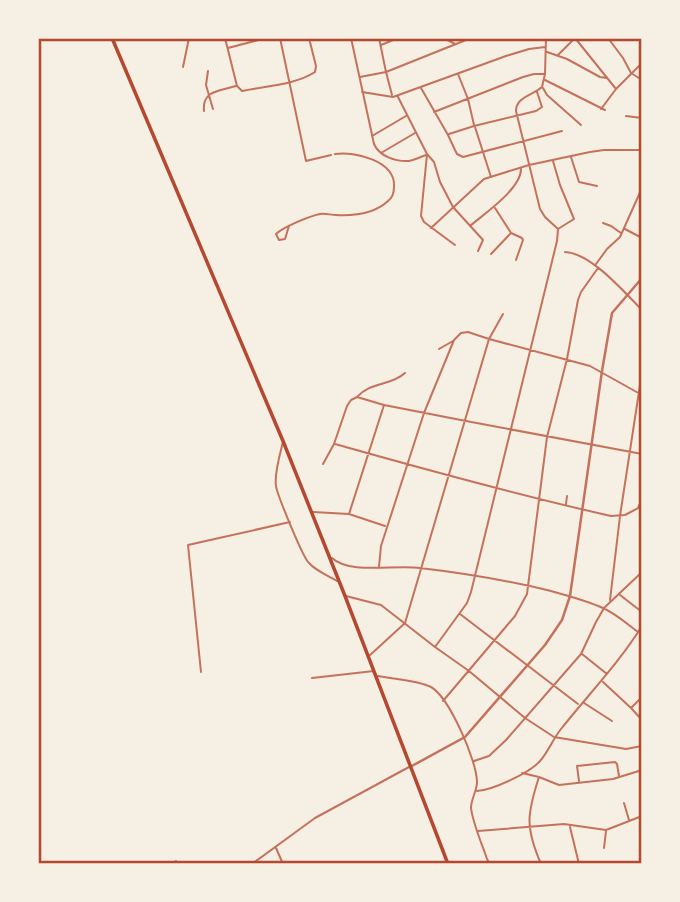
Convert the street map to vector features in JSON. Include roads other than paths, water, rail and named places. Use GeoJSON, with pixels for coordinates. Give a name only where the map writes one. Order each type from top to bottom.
{"type":"FeatureCollection","features":[{"type":"Feature","properties":{"kind":"highway"},"geometry":{"type":"LineString","coordinates":[[111,38],[283,441],[448,863]]}},
{"type":"Feature","properties":{"kind":"street"},"geometry":{"type":"LineString","coordinates":[[183,67],[189,38]]}},
{"type":"Feature","properties":{"kind":"street"},"geometry":{"type":"LineString","coordinates":[[225,38],[237,86],[242,90],[289,81],[315,72],[309,38]]}},
{"type":"Feature","properties":{"kind":"street"},"geometry":{"type":"LineString","coordinates":[[227,48],[266,38]]}},
{"type":"Feature","properties":{"kind":"street"},"geometry":{"type":"LineString","coordinates":[[280,38],[306,161],[333,154],[351,153],[388,168],[394,182],[393,195],[389,201],[367,213],[319,214],[289,226]]}},
{"type":"Feature","properties":{"kind":"street"},"geometry":{"type":"LineString","coordinates":[[351,38],[376,150],[388,157],[411,161],[427,154]]}},
{"type":"Feature","properties":{"kind":"street"},"geometry":{"type":"LineString","coordinates":[[379,38],[393,97]]}},
{"type":"Feature","properties":{"kind":"street"},"geometry":{"type":"LineString","coordinates":[[380,46],[398,38]]}},
{"type":"Feature","properties":{"kind":"street"},"geometry":{"type":"LineString","coordinates":[[444,38],[457,43]]}},
{"type":"Feature","properties":{"kind":"street"},"geometry":{"type":"LineString","coordinates":[[457,43],[461,38]]}},
{"type":"Feature","properties":{"kind":"street"},"geometry":{"type":"LineString","coordinates":[[359,77],[386,72],[471,38]]}},
{"type":"Feature","properties":{"kind":"street"},"geometry":{"type":"LineString","coordinates":[[546,38],[547,52],[542,87],[516,106],[540,209],[558,229]]}},
{"type":"Feature","properties":{"kind":"street"},"geometry":{"type":"LineString","coordinates":[[557,56],[574,38],[617,89]]}},
{"type":"Feature","properties":{"kind":"street"},"geometry":{"type":"LineString","coordinates":[[608,38],[631,73],[642,80]]}},
{"type":"Feature","properties":{"kind":"street"},"geometry":{"type":"LineString","coordinates":[[362,92],[393,97],[518,52],[546,47]]}},
{"type":"Feature","properties":{"kind":"street"},"geometry":{"type":"LineString","coordinates":[[547,52],[568,59],[600,78],[607,78]]}},
{"type":"Feature","properties":{"kind":"street"},"geometry":{"type":"LineString","coordinates":[[544,80],[603,109],[617,89],[642,63]]}},
{"type":"Feature","properties":{"kind":"street"},"geometry":{"type":"LineString","coordinates":[[208,71],[206,85],[213,109]]}},
{"type":"Feature","properties":{"kind":"street"},"geometry":{"type":"LineString","coordinates":[[457,73],[468,99],[491,177]]}},
{"type":"Feature","properties":{"kind":"street"},"geometry":{"type":"LineString","coordinates":[[434,112],[529,75],[545,74]]}},
{"type":"Feature","properties":{"kind":"street"},"geometry":{"type":"LineString","coordinates":[[204,111],[204,99],[209,94],[237,86]]}},
{"type":"Feature","properties":{"kind":"street"},"geometry":{"type":"LineString","coordinates":[[420,87],[460,156],[466,157],[562,131]]}},
{"type":"Feature","properties":{"kind":"street"},"geometry":{"type":"LineString","coordinates":[[542,87],[547,95],[581,125]]}},
{"type":"Feature","properties":{"kind":"street"},"geometry":{"type":"LineString","coordinates":[[448,135],[536,111],[542,107],[537,91]]}},
{"type":"Feature","properties":{"kind":"street"},"geometry":{"type":"LineString","coordinates":[[397,96],[427,154],[434,162],[440,182],[453,207],[483,240],[478,251]]}},
{"type":"Feature","properties":{"kind":"street"},"geometry":{"type":"LineString","coordinates":[[372,136],[407,115]]}},
{"type":"Feature","properties":{"kind":"street"},"geometry":{"type":"LineString","coordinates":[[626,116],[642,118]]}},
{"type":"Feature","properties":{"kind":"street"},"geometry":{"type":"LineString","coordinates":[[381,153],[416,132]]}},
{"type":"Feature","properties":{"kind":"street"},"geometry":{"type":"LineString","coordinates":[[431,228],[480,181],[529,165],[571,156],[604,150],[642,150]]}},
{"type":"Feature","properties":{"kind":"street"},"geometry":{"type":"LineString","coordinates":[[427,154],[421,216],[431,228],[455,245]]}},
{"type":"Feature","properties":{"kind":"street"},"geometry":{"type":"LineString","coordinates":[[571,156],[579,181],[597,186]]}},
{"type":"Feature","properties":{"kind":"street"},"geometry":{"type":"LineString","coordinates":[[553,160],[574,219],[558,229]]}},
{"type":"Feature","properties":{"kind":"street"},"geometry":{"type":"LineString","coordinates":[[470,226],[505,197],[520,176],[520,168]]}},
{"type":"Feature","properties":{"kind":"street"},"geometry":{"type":"LineString","coordinates":[[595,265],[618,240],[642,188]]}},
{"type":"Feature","properties":{"kind":"street"},"geometry":{"type":"LineString","coordinates":[[494,206],[511,233],[523,240],[516,260]]}},
{"type":"Feature","properties":{"kind":"street"},"geometry":{"type":"LineString","coordinates":[[603,223],[621,234]]}},
{"type":"Feature","properties":{"kind":"street"},"geometry":{"type":"LineString","coordinates":[[624,228],[642,238]]}},
{"type":"Feature","properties":{"kind":"street"},"geometry":{"type":"LineString","coordinates":[[435,647],[467,603],[558,229]]}},
{"type":"Feature","properties":{"kind":"street"},"geometry":{"type":"LineString","coordinates":[[491,254],[511,233]]}},
{"type":"Feature","properties":{"kind":"street"},"geometry":{"type":"LineString","coordinates":[[565,252],[574,252],[595,265],[642,310]]}},
{"type":"Feature","properties":{"kind":"street"},"geometry":{"type":"LineString","coordinates":[[443,701],[519,610],[527,594],[547,437],[578,300],[598,268]]}},
{"type":"Feature","properties":{"kind":"street"},"geometry":{"type":"LineString","coordinates":[[254,863],[315,818],[465,737],[559,626],[570,596],[612,313],[642,278]]}},
{"type":"Feature","properties":{"kind":"street"},"geometry":{"type":"LineString","coordinates":[[368,656],[405,623],[489,339],[503,314]]}},
{"type":"Feature","properties":{"kind":"street"},"geometry":{"type":"LineString","coordinates":[[439,349],[461,333],[468,332],[590,366],[642,395]]}},
{"type":"Feature","properties":{"kind":"street"},"geometry":{"type":"LineString","coordinates":[[379,567],[381,546],[407,463],[454,340]]}},
{"type":"Feature","properties":{"kind":"street"},"geometry":{"type":"LineString","coordinates":[[610,602],[642,372]]}},
{"type":"Feature","properties":{"kind":"street"},"geometry":{"type":"LineString","coordinates":[[323,464],[351,400],[371,387],[396,381],[405,373]]}},
{"type":"Feature","properties":{"kind":"street"},"geometry":{"type":"LineString","coordinates":[[357,397],[384,405],[642,454]]}},
{"type":"Feature","properties":{"kind":"street"},"geometry":{"type":"LineString","coordinates":[[349,514],[384,405]]}},
{"type":"Feature","properties":{"kind":"street"},"geometry":{"type":"LineString","coordinates":[[283,441],[275,485],[290,523],[307,561],[340,582]]}},
{"type":"Feature","properties":{"kind":"street"},"geometry":{"type":"LineString","coordinates":[[334,444],[447,476],[611,516],[620,516],[642,506]]}},
{"type":"Feature","properties":{"kind":"street"},"geometry":{"type":"LineString","coordinates":[[566,505],[567,496]]}},
{"type":"Feature","properties":{"kind":"street"},"geometry":{"type":"LineString","coordinates":[[638,508],[642,499]]}},
{"type":"Feature","properties":{"kind":"street"},"geometry":{"type":"LineString","coordinates":[[312,512],[349,514],[387,527]]}},
{"type":"Feature","properties":{"kind":"street"},"geometry":{"type":"LineString","coordinates":[[201,672],[188,545],[290,523]]}},
{"type":"Feature","properties":{"kind":"street"},"geometry":{"type":"LineString","coordinates":[[329,555],[345,565],[362,568],[420,568],[528,586],[570,596],[604,608],[638,632]]}},
{"type":"Feature","properties":{"kind":"street"},"geometry":{"type":"LineString","coordinates":[[474,761],[489,756],[525,718],[581,654],[604,608],[642,572]]}},
{"type":"Feature","properties":{"kind":"street"},"geometry":{"type":"LineString","coordinates":[[619,594],[642,612]]}},
{"type":"Feature","properties":{"kind":"street"},"geometry":{"type":"LineString","coordinates":[[345,596],[381,605],[469,671],[525,718],[554,737],[626,748],[642,746]]}},
{"type":"Feature","properties":{"kind":"street"},"geometry":{"type":"LineString","coordinates":[[460,613],[553,685],[612,721]]}},
{"type":"Feature","properties":{"kind":"street"},"geometry":{"type":"LineString","coordinates":[[476,791],[485,791],[503,784],[540,761],[554,737],[602,681],[642,626]]}},
{"type":"Feature","properties":{"kind":"street"},"geometry":{"type":"LineString","coordinates":[[581,654],[607,674]]}},
{"type":"Feature","properties":{"kind":"street"},"geometry":{"type":"LineString","coordinates":[[312,678],[375,673],[432,687],[465,737],[474,761],[477,782],[471,807],[490,863]]}},
{"type":"Feature","properties":{"kind":"street"},"geometry":{"type":"LineString","coordinates":[[602,681],[642,720]]}},
{"type":"Feature","properties":{"kind":"street"},"geometry":{"type":"LineString","coordinates":[[631,708],[642,697]]}},
{"type":"Feature","properties":{"kind":"street"},"geometry":{"type":"LineString","coordinates":[[579,782],[577,766],[615,762],[619,777]]}},
{"type":"Feature","properties":{"kind":"street"},"geometry":{"type":"LineString","coordinates":[[522,773],[559,785],[613,779],[642,769]]}},
{"type":"Feature","properties":{"kind":"street"},"geometry":{"type":"LineString","coordinates":[[539,777],[529,811],[528,827],[541,863]]}},
{"type":"Feature","properties":{"kind":"street"},"geometry":{"type":"LineString","coordinates":[[624,803],[629,821]]}},
{"type":"Feature","properties":{"kind":"street"},"geometry":{"type":"LineString","coordinates":[[478,831],[564,824],[606,830],[642,817]]}},
{"type":"Feature","properties":{"kind":"street"},"geometry":{"type":"LineString","coordinates":[[570,825],[579,863]]}},
{"type":"Feature","properties":{"kind":"street"},"geometry":{"type":"LineString","coordinates":[[604,848],[606,830]]}},
{"type":"Feature","properties":{"kind":"street"},"geometry":{"type":"LineString","coordinates":[[275,847],[282,863]]}},
{"type":"Feature","properties":{"kind":"street"},"geometry":{"type":"LineString","coordinates":[[636,863],[642,862]]}},
{"type":"Feature","properties":{"kind":"street"},"geometry":{"type":"LineString","coordinates":[[171,863],[178,863]]}}]}
